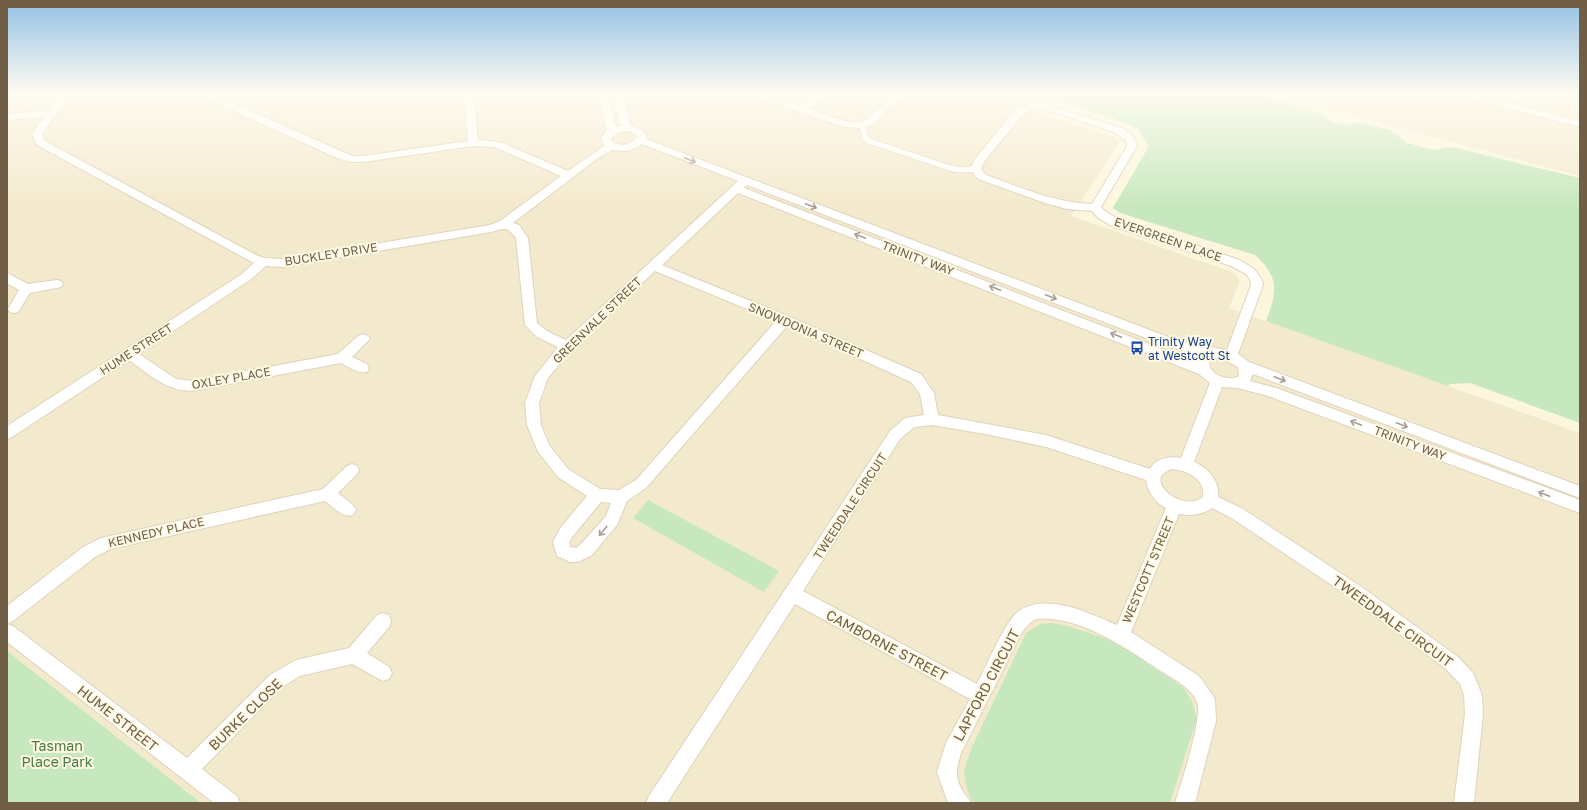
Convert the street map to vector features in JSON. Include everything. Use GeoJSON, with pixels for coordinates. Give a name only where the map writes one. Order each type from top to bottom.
{"type":"FeatureCollection","features":[{"type":"Feature","properties":{"kind":"street","name":"BUCKLEY DRIVE"},"geometry":{"type":"LineString","coordinates":[[39,131],[37,134],[41,143],[245,254],[263,262],[282,263],[491,228],[504,224],[594,156],[611,146]]}},
{"type":"Feature","properties":{"kind":"street"},"geometry":{"type":"LineString","coordinates":[[285,131],[351,159],[364,159],[474,143],[496,144],[569,175]]}},
{"type":"Feature","properties":{"kind":"street"},"geometry":{"type":"LineString","coordinates":[[473,131],[474,143]]}},
{"type":"Feature","properties":{"kind":"street"},"geometry":{"type":"LineString","coordinates":[[611,146],[606,141],[606,138],[612,131]]}},
{"type":"Feature","properties":{"kind":"street","name":"TRINITY WAY"},"geometry":{"type":"LineString","coordinates":[[635,131],[639,132],[642,136],[636,144]]}},
{"type":"Feature","properties":{"kind":"street"},"geometry":{"type":"LineString","coordinates":[[1003,131],[979,161],[976,169],[982,177],[1057,203],[1080,208],[1094,208],[1132,146],[1132,141],[1125,133],[1120,131]]}},
{"type":"Feature","properties":{"kind":"street","name":"TRINITY WAY"},"geometry":{"type":"LineString","coordinates":[[611,146],[621,148],[636,144],[740,184],[1204,370],[1217,381],[1224,383],[1238,383],[1302,402],[1580,507]]}},
{"type":"Feature","properties":{"kind":"street","name":"TRINITY WAY"},"geometry":{"type":"LineString","coordinates":[[740,184],[1177,345],[1232,356],[1244,366],[1580,492]]}},
{"type":"Feature","properties":{"kind":"street","name":"GREENVALE STREET"},"geometry":{"type":"LineString","coordinates":[[597,495],[563,473],[543,448],[534,425],[532,403],[542,376],[567,346],[740,184]]}},
{"type":"Feature","properties":{"kind":"street","name":"EVERGREEN PLACE"},"geometry":{"type":"LineString","coordinates":[[1094,208],[1102,215],[1116,222],[1226,259],[1236,263],[1251,273],[1257,280],[1257,285],[1232,356]]}},
{"type":"Feature","properties":{"kind":"street"},"geometry":{"type":"LineString","coordinates":[[504,224],[515,228],[522,238],[531,325],[542,334],[567,346]]}},
{"type":"Feature","properties":{"kind":"street","name":"HUME STREET"},"geometry":{"type":"LineString","coordinates":[[7,433],[246,277],[263,262]]}},
{"type":"Feature","properties":{"kind":"street","name":"SNOWDONIA STREET"},"geometry":{"type":"LineString","coordinates":[[653,266],[785,320],[916,378],[927,393],[932,419]]}},
{"type":"Feature","properties":{"kind":"street"},"geometry":{"type":"LineString","coordinates":[[7,277],[26,290],[57,284]]}},
{"type":"Feature","properties":{"kind":"street"},"geometry":{"type":"LineString","coordinates":[[14,309],[26,290]]}},
{"type":"Feature","properties":{"kind":"street"},"geometry":{"type":"LineString","coordinates":[[621,496],[612,520],[586,550],[578,555],[570,555],[563,551],[561,544],[564,534],[597,495],[621,496],[641,484],[785,320]]}},
{"type":"Feature","properties":{"kind":"street"},"geometry":{"type":"LineString","coordinates":[[362,368],[342,358],[363,339]]}},
{"type":"Feature","properties":{"kind":"street","name":"OXLEY PLACE"},"geometry":{"type":"LineString","coordinates":[[128,353],[171,383],[181,386],[193,386],[342,358]]}},
{"type":"Feature","properties":{"kind":"street"},"geometry":{"type":"LineString","coordinates":[[1204,370],[1202,365],[1205,357],[1216,353]]}},
{"type":"Feature","properties":{"kind":"street"},"geometry":{"type":"LineString","coordinates":[[1238,383],[1242,381],[1246,374],[1244,366]]}},
{"type":"Feature","properties":{"kind":"street"},"geometry":{"type":"LineString","coordinates":[[1186,465],[1217,381]]}},
{"type":"Feature","properties":{"kind":"street","name":"TWEEDDALE CIRCUIT"},"geometry":{"type":"LineString","coordinates":[[656,803],[895,435],[910,422],[932,419],[985,428],[1046,441],[1153,476]]}},
{"type":"Feature","properties":{"kind":"street"},"geometry":{"type":"LineString","coordinates":[[1177,463],[1194,468],[1207,480],[1211,494],[1210,500],[1199,508],[1192,509],[1175,506],[1160,496],[1155,489],[1153,476],[1156,470],[1161,466],[1177,463]]}},
{"type":"Feature","properties":{"kind":"street"},"geometry":{"type":"LineString","coordinates":[[348,510],[327,494],[352,470]]}},
{"type":"Feature","properties":{"kind":"street","name":"KENNEDY PLACE"},"geometry":{"type":"LineString","coordinates":[[7,616],[88,552],[107,543],[327,494]]}},
{"type":"Feature","properties":{"kind":"street","name":"TWEEDDALE CIRCUIT"},"geometry":{"type":"LineString","coordinates":[[1210,500],[1238,514],[1357,593],[1446,658],[1466,679],[1474,695],[1474,714],[1464,803]]}},
{"type":"Feature","properties":{"kind":"street","name":"WESTCOTT STREET"},"geometry":{"type":"LineString","coordinates":[[1121,635],[1175,506]]}},
{"type":"Feature","properties":{"kind":"street","name":"CAMBORNE STREET"},"geometry":{"type":"LineString","coordinates":[[792,594],[981,696]]}},
{"type":"Feature","properties":{"kind":"street","name":"LAPFORD CIRCUIT"},"geometry":{"type":"LineString","coordinates":[[961,803],[955,797],[946,772],[953,750],[1015,628],[1025,616],[1038,611],[1060,613],[1088,621],[1121,635],[1193,682],[1206,700],[1207,721],[1184,803]]}},
{"type":"Feature","properties":{"kind":"street"},"geometry":{"type":"LineString","coordinates":[[383,621],[354,655],[383,673]]}},
{"type":"Feature","properties":{"kind":"street","name":"HUME STREET"},"geometry":{"type":"LineString","coordinates":[[7,632],[230,803]]}},
{"type":"Feature","properties":{"kind":"street","name":"BURKE CLOSE"},"geometry":{"type":"LineString","coordinates":[[188,771],[276,681],[296,668],[354,655]]}},
{"type":"Feature","properties":{"kind":"lane"},"geometry":{"type":"LineString","coordinates":[[863,131],[865,137],[869,141],[950,168],[961,170],[976,169]]}},
{"type":"Feature","properties":{"kind":"shaded area"},"geometry":{"type":"Polygon","coordinates":[[[7,131],[1095,131],[1115,137],[1119,143],[1071,216],[1235,273],[1240,281],[1229,308],[1580,433],[1580,803],[1170,803],[1197,719],[1183,687],[1131,652],[1107,639],[1069,626],[1026,633],[971,749],[964,770],[970,798],[974,803],[201,803],[7,651],[7,131]]]}},
{"type":"Feature","properties":{"kind":"shaded area"},"geometry":{"type":"Polygon","coordinates":[[[1410,131],[1580,131],[1580,176],[1410,131]]]}},
{"type":"Feature","properties":{"kind":"green space"},"geometry":{"type":"Polygon","coordinates":[[[1139,131],[1391,131],[1407,143],[1433,150],[1452,147],[1580,178],[1580,423],[1470,383],[1450,384],[1448,386],[1266,321],[1274,293],[1274,285],[1269,271],[1255,255],[1120,213],[1113,208],[1149,146],[1139,131]]]}},
{"type":"Feature","properties":{"kind":"green space"},"geometry":{"type":"Polygon","coordinates":[[[648,500],[779,571],[764,592],[633,518],[648,500]]]}},
{"type":"Feature","properties":{"kind":"green space"},"geometry":{"type":"Polygon","coordinates":[[[1052,623],[1069,626],[1107,639],[1131,652],[1183,687],[1192,701],[1197,719],[1170,803],[974,803],[970,798],[965,781],[964,770],[971,749],[1026,633],[1040,624],[1052,623]]]}},
{"type":"Feature","properties":{"kind":"green space","name":"Tasman Place Park"},"geometry":{"type":"Polygon","coordinates":[[[7,651],[201,803],[7,803],[7,651]]]}},
{"type":"Feature","properties":{"kind":"place","name":"Trinity Way at Westcott St"},"geometry":{"type":"Point","coordinates":[1137,348]}}]}
